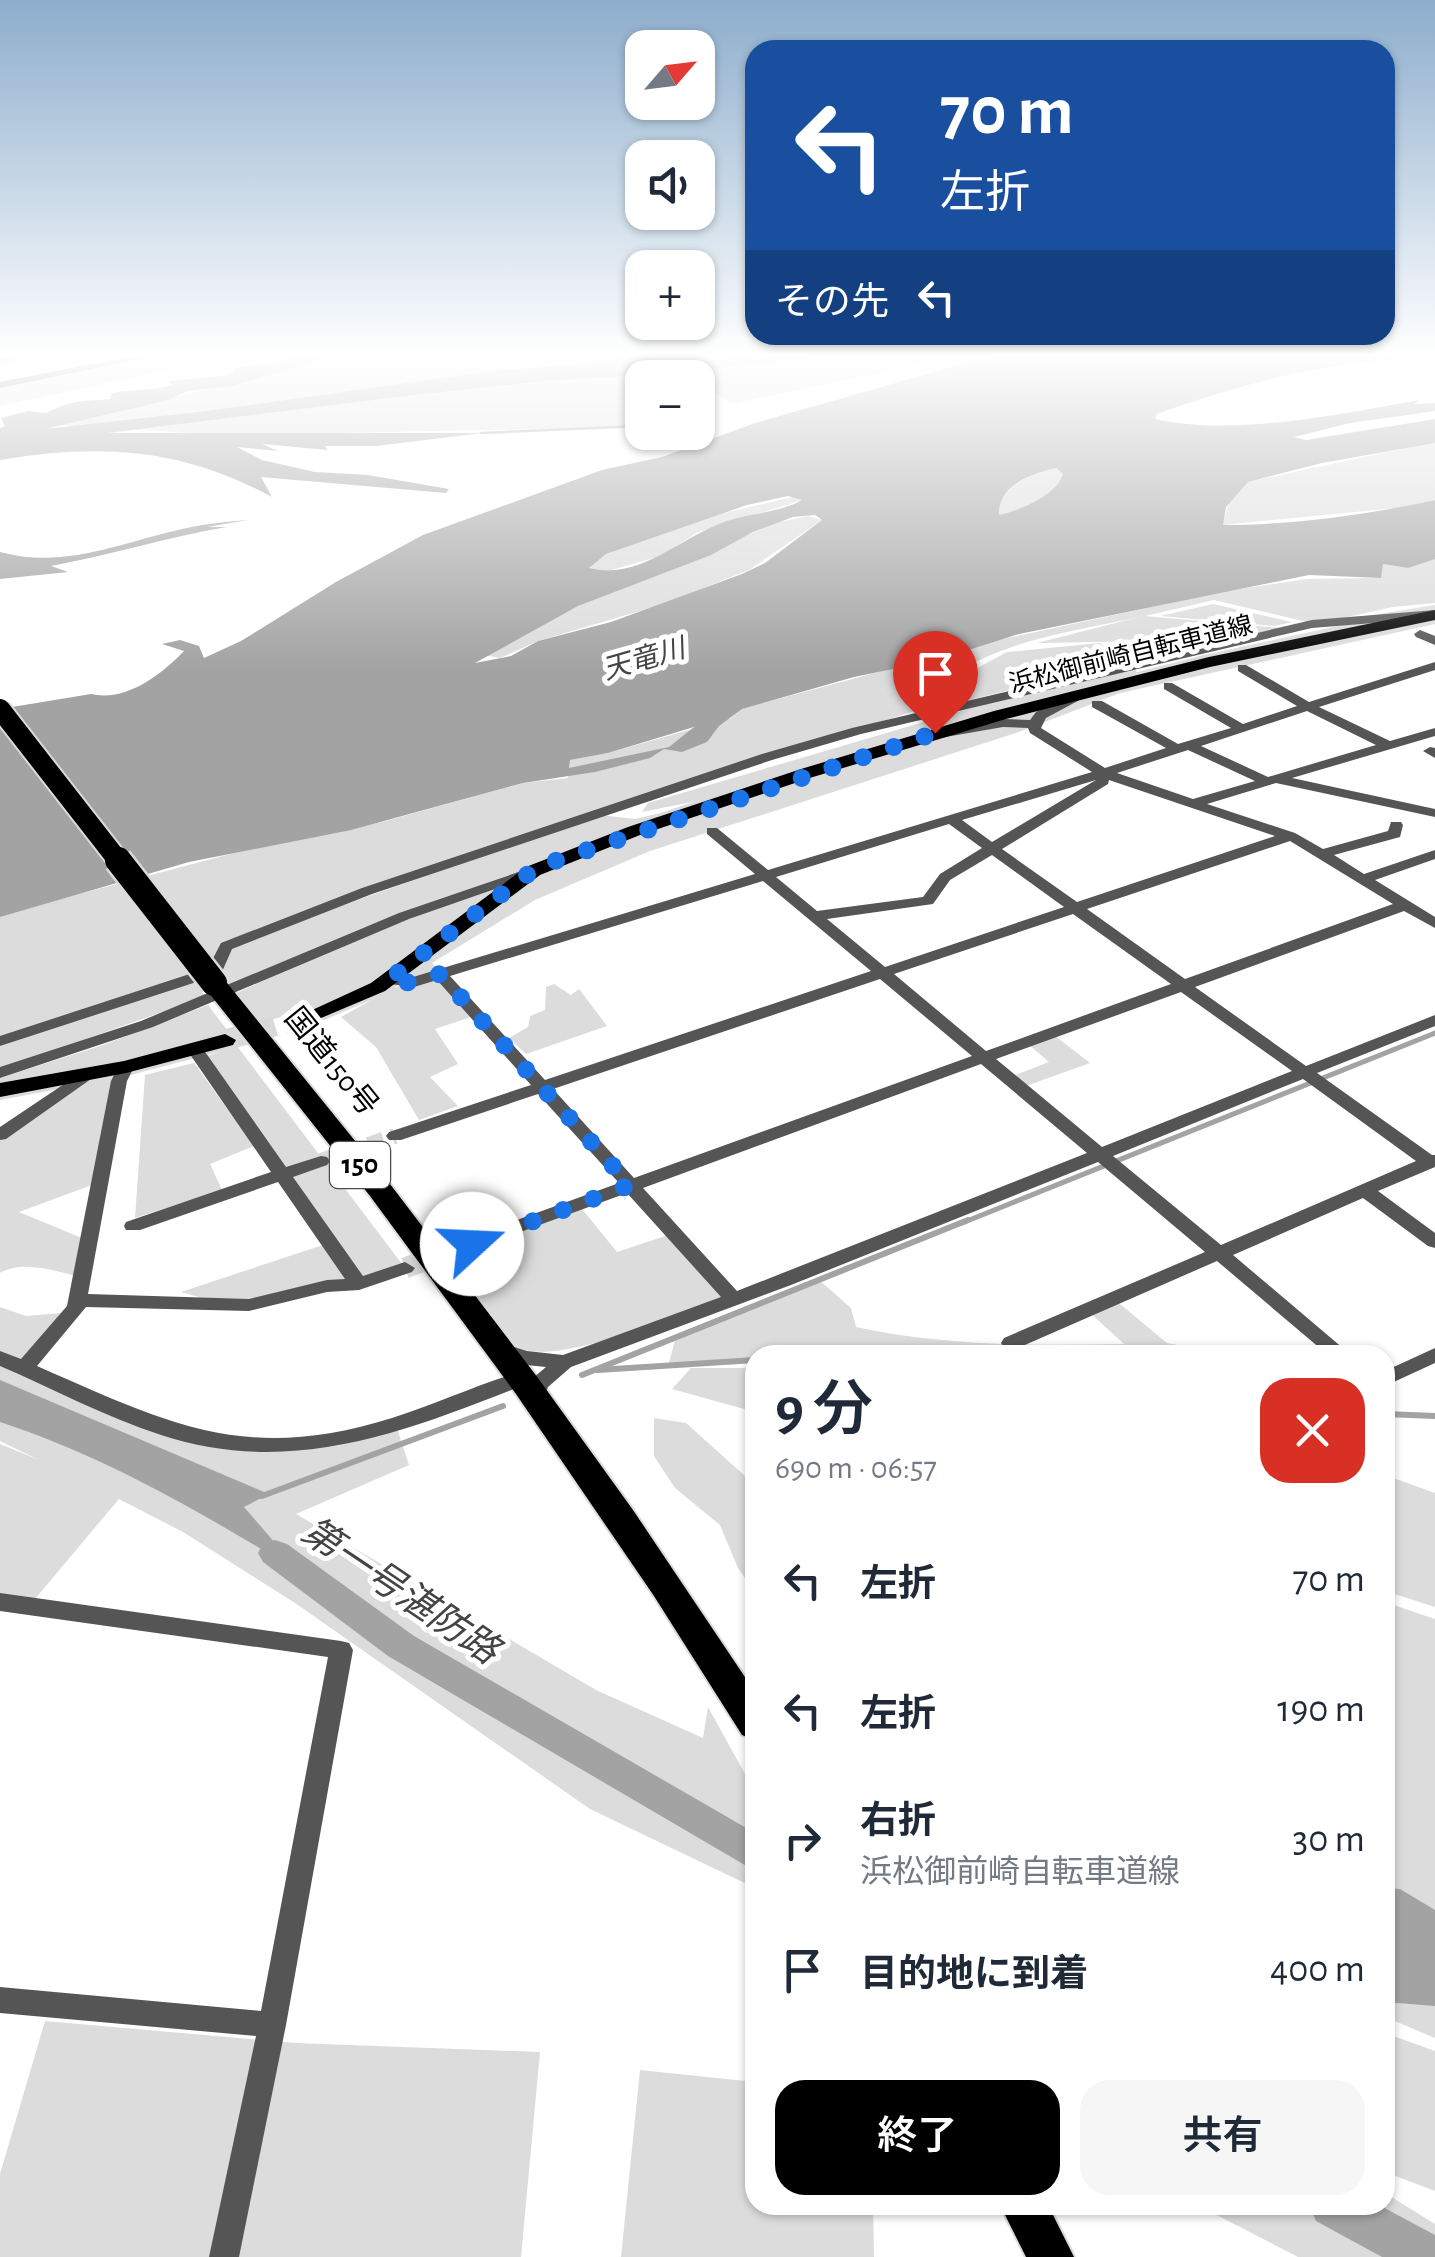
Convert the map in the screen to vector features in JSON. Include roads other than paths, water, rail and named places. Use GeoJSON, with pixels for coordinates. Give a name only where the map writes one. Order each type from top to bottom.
{"type":"FeatureCollection","features":[{"type":"Feature","properties":{"kind":"highway","name":"国道150号"},"geometry":{"type":"LineString","coordinates":[[0,709],[218,989],[317,1108],[502,1350],[644,1550],[745,1708]]}},
{"type":"Feature","properties":{"kind":"highway"},"geometry":{"type":"LineString","coordinates":[[1028,2215],[1051,2257]]}},
{"type":"Feature","properties":{"kind":"main road","name":"浜松御前崎自転車道線"},"geometry":{"type":"LineString","coordinates":[[307,1017],[357,998],[388,980],[532,871],[634,831],[935,733],[1209,662],[1435,615]]}},
{"type":"Feature","properties":{"kind":"main road"},"geometry":{"type":"LineString","coordinates":[[0,1090],[126,1067],[225,1040]]}},
{"type":"Feature","properties":{"kind":"street"},"geometry":{"type":"LineString","coordinates":[[0,1041],[214,971],[226,946],[368,891],[767,757],[1080,676],[1312,624],[1435,615]]}},
{"type":"Feature","properties":{"kind":"street"},"geometry":{"type":"LineString","coordinates":[[1420,634],[1435,640]]}},
{"type":"Feature","properties":{"kind":"street"},"geometry":{"type":"LineString","coordinates":[[388,980],[405,983],[440,974],[1107,774],[1435,666]]}},
{"type":"Feature","properties":{"kind":"street"},"geometry":{"type":"LineString","coordinates":[[1242,668],[1387,745]]}},
{"type":"Feature","properties":{"kind":"street"},"geometry":{"type":"LineString","coordinates":[[1168,686],[1241,728]]}},
{"type":"Feature","properties":{"kind":"street"},"geometry":{"type":"LineString","coordinates":[[1080,694],[1041,715],[1034,724],[1035,730],[1107,774],[1290,836],[1435,923]]}},
{"type":"Feature","properties":{"kind":"street"},"geometry":{"type":"LineString","coordinates":[[1098,704],[1182,747],[1267,779],[1435,812]]}},
{"type":"Feature","properties":{"kind":"street"},"geometry":{"type":"LineString","coordinates":[[935,733],[953,734],[1003,722],[1034,724]]}},
{"type":"Feature","properties":{"kind":"street"},"geometry":{"type":"LineString","coordinates":[[1194,803],[1435,732]]}},
{"type":"Feature","properties":{"kind":"street"},"geometry":{"type":"LineString","coordinates":[[814,916],[928,900],[945,876],[1107,774]]}},
{"type":"Feature","properties":{"kind":"street"},"geometry":{"type":"LineString","coordinates":[[951,819],[1432,1161]]}},
{"type":"Feature","properties":{"kind":"street"},"geometry":{"type":"LineString","coordinates":[[1322,854],[1395,834],[1396,825]]}},
{"type":"Feature","properties":{"kind":"street"},"geometry":{"type":"LineString","coordinates":[[712,831],[1330,1345]]}},
{"type":"Feature","properties":{"kind":"street"},"geometry":{"type":"LineString","coordinates":[[392,1133],[1290,836]]}},
{"type":"Feature","properties":{"kind":"street"},"geometry":{"type":"LineString","coordinates":[[1362,879],[1435,854]]}},
{"type":"Feature","properties":{"kind":"street"},"geometry":{"type":"LineString","coordinates":[[0,1073],[147,1024],[218,989],[390,921],[532,871]]}},
{"type":"Feature","properties":{"kind":"street"},"geometry":{"type":"LineString","coordinates":[[472,1244],[1405,905]]}},
{"type":"Feature","properties":{"kind":"street"},"geometry":{"type":"LineString","coordinates":[[440,974],[734,1300]]}},
{"type":"Feature","properties":{"kind":"street"},"geometry":{"type":"LineString","coordinates":[[0,1358],[169,1430],[264,1447],[327,1444],[539,1384],[564,1362],[734,1300],[1435,1020]]}},
{"type":"Feature","properties":{"kind":"street"},"geometry":{"type":"LineString","coordinates":[[195,1050],[360,1284]]}},
{"type":"Feature","properties":{"kind":"street"},"geometry":{"type":"LineString","coordinates":[[24,1368],[76,1308],[119,1081],[126,1067]]}},
{"type":"Feature","properties":{"kind":"street"},"geometry":{"type":"LineString","coordinates":[[0,1135],[85,1075]]}},
{"type":"Feature","properties":{"kind":"street"},"geometry":{"type":"LineString","coordinates":[[133,1226],[318,1158]]}},
{"type":"Feature","properties":{"kind":"street"},"geometry":{"type":"LineString","coordinates":[[1011,1343],[1432,1161]]}},
{"type":"Feature","properties":{"kind":"street"},"geometry":{"type":"LineString","coordinates":[[1365,1190],[1435,1242]]}},
{"type":"Feature","properties":{"kind":"street"},"geometry":{"type":"LineString","coordinates":[[78,1300],[249,1306],[327,1286],[360,1284],[405,1268]]}},
{"type":"Feature","properties":{"kind":"street"},"geometry":{"type":"LineString","coordinates":[[502,1350],[526,1358],[564,1362]]}},
{"type":"Feature","properties":{"kind":"street"},"geometry":{"type":"LineString","coordinates":[[1395,1374],[1435,1355]]}},
{"type":"Feature","properties":{"kind":"street"},"geometry":{"type":"LineString","coordinates":[[0,1602],[341,1650],[272,2026],[224,2257]]}},
{"type":"Feature","properties":{"kind":"street"},"geometry":{"type":"LineString","coordinates":[[0,2000],[272,2026]]}},
{"type":"Feature","properties":{"kind":"water"},"geometry":{"type":"Polygon","coordinates":[[[174,459],[261,459],[315,472],[368,475],[449,489],[446,493],[261,477],[272,497],[239,481],[174,459]]]}},
{"type":"Feature","properties":{"kind":"water","name":"天竜川"},"geometry":{"type":"Polygon","coordinates":[[[651,459],[1343,459],[1248,482],[1226,507],[1223,525],[1329,518],[1435,500],[1435,559],[1408,568],[1383,564],[1381,578],[1309,575],[1019,634],[937,660],[854,677],[742,709],[719,726],[707,742],[682,752],[664,749],[650,758],[595,772],[523,783],[351,830],[189,862],[0,917],[0,709],[130,690],[154,677],[184,651],[162,644],[180,640],[199,646],[204,658],[241,641],[336,582],[423,535],[602,470],[651,459]],[[1056,468],[1018,482],[1004,496],[999,515],[1045,495],[1063,474],[1056,468]],[[788,496],[747,505],[606,554],[589,568],[608,570],[643,563],[727,521],[802,500],[788,496]],[[815,515],[793,517],[753,532],[711,555],[578,606],[475,663],[511,656],[538,641],[611,622],[742,574],[765,563],[822,520],[815,515]],[[694,727],[608,753],[570,760],[569,768],[669,747],[694,727]]]}},
{"type":"Feature","properties":{"kind":"water"},"geometry":{"type":"Polygon","coordinates":[[[248,520],[51,566],[68,572],[0,579],[0,552],[23,557],[68,556],[187,528],[248,520]]]}},
{"type":"Feature","properties":{"kind":"water"},"geometry":{"type":"Polygon","coordinates":[[[0,1380],[269,1494],[244,1507],[302,1574],[117,1470],[0,1422],[0,1380]]]}},
{"type":"Feature","properties":{"kind":"water"},"geometry":{"type":"Polygon","coordinates":[[[1395,1889],[1435,1910],[1435,2006],[1395,2003],[1395,1889]]]}},
{"type":"Feature","properties":{"kind":"waterway"},"geometry":{"type":"LineString","coordinates":[[962,1223],[1435,1033]]}},
{"type":"Feature","properties":{"kind":"waterway"},"geometry":{"type":"LineString","coordinates":[[582,1375],[968,1220]]}},
{"type":"Feature","properties":{"kind":"waterway"},"geometry":{"type":"LineString","coordinates":[[598,1370],[745,1361]]}},
{"type":"Feature","properties":{"kind":"waterway"},"geometry":{"type":"LineString","coordinates":[[262,1496],[503,1406]]}},
{"type":"Feature","properties":{"kind":"waterway"},"geometry":{"type":"LineString","coordinates":[[1395,1414],[1435,1416]]}},
{"type":"Feature","properties":{"kind":"waterway","name":"第一号湛防路"},"geometry":{"type":"LineString","coordinates":[[275,1553],[401,1646],[745,1848]]}},
{"type":"Feature","properties":{"kind":"waterway","name":"第一号湛防路"},"geometry":{"type":"LineString","coordinates":[[1351,2215],[1429,2257]]}},
{"type":"Feature","properties":{"kind":"tunnel"},"geometry":{"type":"LineString","coordinates":[[225,1040],[307,1017]]}},
{"type":"Feature","properties":{"kind":"tunnel"},"geometry":{"type":"LineString","coordinates":[[321,1161],[395,1136]]}},
{"type":"Feature","properties":{"kind":"tunnel"},"geometry":{"type":"LineString","coordinates":[[405,1268],[472,1243]]}}]}
